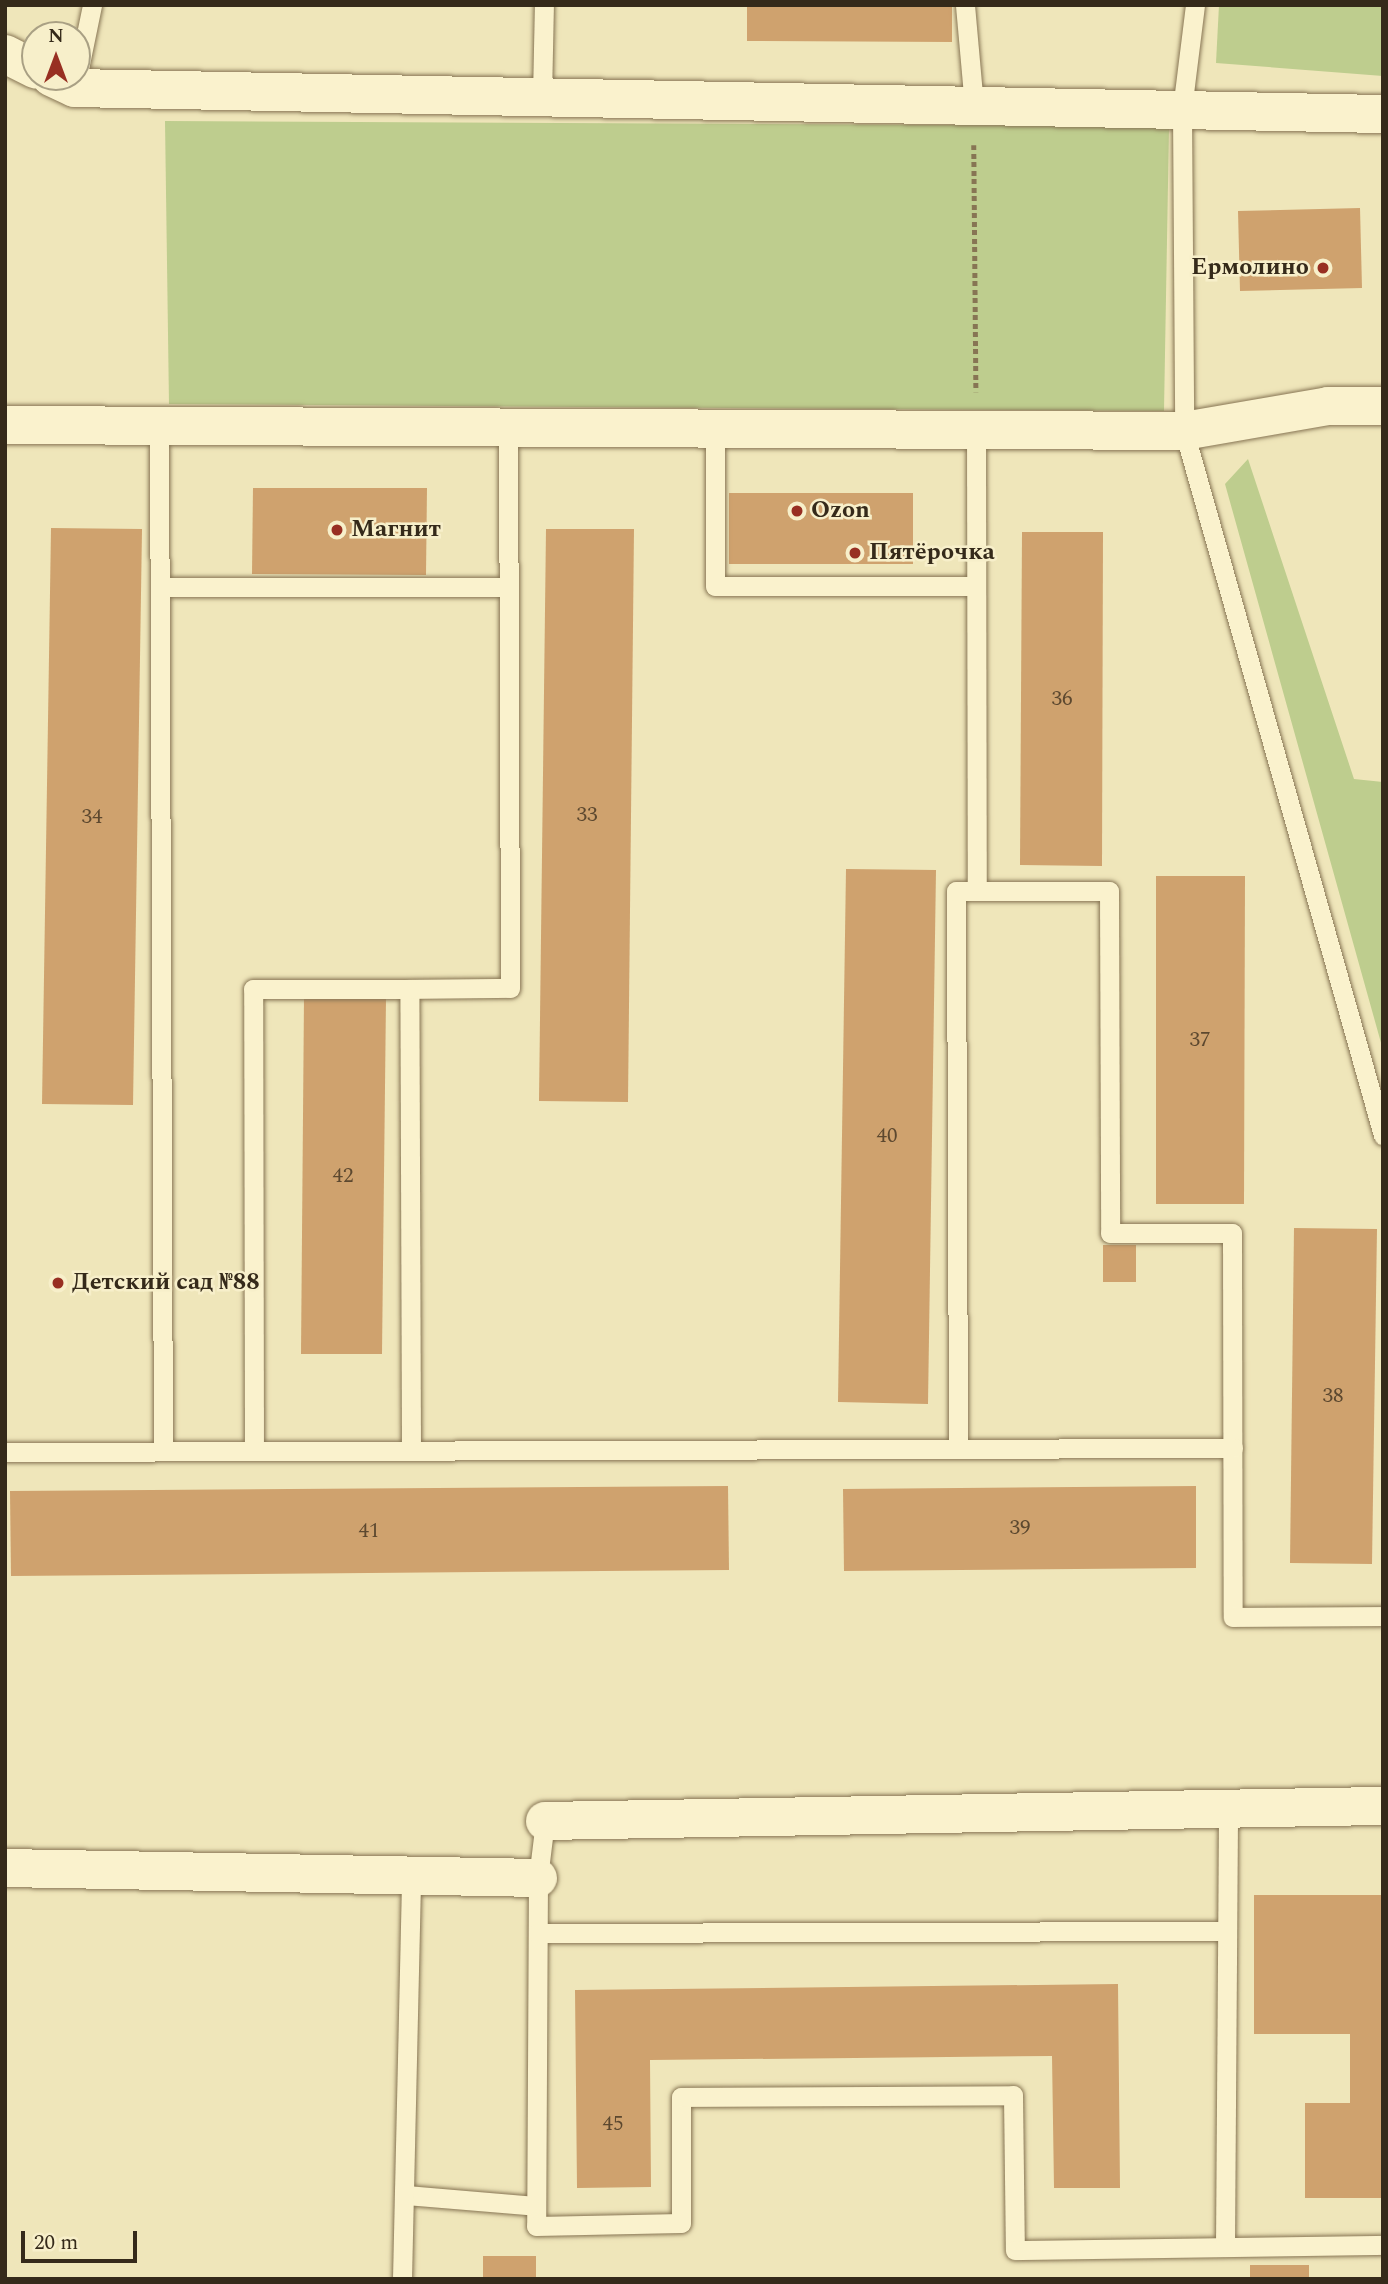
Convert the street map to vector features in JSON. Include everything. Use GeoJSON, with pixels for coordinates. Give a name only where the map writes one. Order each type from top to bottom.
{"type":"FeatureCollection","features":[{"type":"Feature","properties":{"kind":"street"},"geometry":{"type":"LineString","coordinates":[[5,54],[21,62]]}},
{"type":"Feature","properties":{"kind":"street"},"geometry":{"type":"LineString","coordinates":[[91,84],[542,97],[1383,114]]}},
{"type":"Feature","properties":{"kind":"street"},"geometry":{"type":"LineString","coordinates":[[5,425],[1184,430],[1328,406],[1383,406]]}},
{"type":"Feature","properties":{"kind":"street"},"geometry":{"type":"LineString","coordinates":[[545,1821],[1383,1806]]}},
{"type":"Feature","properties":{"kind":"street"},"geometry":{"type":"LineString","coordinates":[[5,1868],[538,1878]]}},
{"type":"Feature","properties":{"kind":"lane"},"geometry":{"type":"LineString","coordinates":[[542,97],[544,5]]}},
{"type":"Feature","properties":{"kind":"lane"},"geometry":{"type":"LineString","coordinates":[[965,5],[974,106]]}},
{"type":"Feature","properties":{"kind":"lane"},"geometry":{"type":"LineString","coordinates":[[1195,5],[1182,110],[1184,430],[1383,1135]]}},
{"type":"Feature","properties":{"kind":"lane"},"geometry":{"type":"LineString","coordinates":[[159,425],[163,1451]]}},
{"type":"Feature","properties":{"kind":"lane"},"geometry":{"type":"LineString","coordinates":[[254,1451],[253,989],[510,988],[508,426]]}},
{"type":"Feature","properties":{"kind":"lane"},"geometry":{"type":"LineString","coordinates":[[715,428],[715,586],[976,586]]}},
{"type":"Feature","properties":{"kind":"lane"},"geometry":{"type":"LineString","coordinates":[[976,429],[977,891]]}},
{"type":"Feature","properties":{"kind":"lane"},"geometry":{"type":"LineString","coordinates":[[160,587],[508,587]]}},
{"type":"Feature","properties":{"kind":"lane"},"geometry":{"type":"LineString","coordinates":[[958,1448],[956,891],[1109,891],[1110,1233],[1232,1233],[1233,1617],[1383,1616]]}},
{"type":"Feature","properties":{"kind":"lane"},"geometry":{"type":"LineString","coordinates":[[409,989],[411,1450]]}},
{"type":"Feature","properties":{"kind":"lane"},"geometry":{"type":"LineString","coordinates":[[5,1452],[1233,1448]]}},
{"type":"Feature","properties":{"kind":"lane"},"geometry":{"type":"LineString","coordinates":[[1225,2247],[1228,1808]]}},
{"type":"Feature","properties":{"kind":"lane"},"geometry":{"type":"LineString","coordinates":[[545,1821],[538,1878],[536,2226],[681,2223],[681,2097],[1013,2095],[1015,2250],[1383,2245]]}},
{"type":"Feature","properties":{"kind":"lane"},"geometry":{"type":"LineString","coordinates":[[402,2279],[406,2196],[411,1875]]}},
{"type":"Feature","properties":{"kind":"lane"},"geometry":{"type":"LineString","coordinates":[[538,1933],[1227,1931]]}},
{"type":"Feature","properties":{"kind":"lane"},"geometry":{"type":"LineString","coordinates":[[406,2196],[536,2206]]}},
{"type":"Feature","properties":{"kind":"path"},"geometry":{"type":"LineString","coordinates":[[974,106],[976,429]]}},
{"type":"Feature","properties":{"kind":"green space"},"geometry":{"type":"Polygon","coordinates":[[[1219,5],[1383,5],[1383,76],[1216,63],[1219,5]]]}},
{"type":"Feature","properties":{"kind":"green space"},"geometry":{"type":"Polygon","coordinates":[[[165,121],[1169,126],[1164,411],[169,404],[165,121]]]}},
{"type":"Feature","properties":{"kind":"green space"},"geometry":{"type":"Polygon","coordinates":[[[1248,459],[1354,779],[1383,782],[1383,1050],[1225,484],[1248,459]]]}},
{"type":"Feature","properties":{"kind":"building"},"geometry":{"type":"Polygon","coordinates":[[[747,5],[952,5],[952,42],[747,41],[747,5]]]}},
{"type":"Feature","properties":{"kind":"building"},"geometry":{"type":"Polygon","coordinates":[[[1360,208],[1362,288],[1240,291],[1238,211],[1360,208]]]}},
{"type":"Feature","properties":{"kind":"building"},"geometry":{"type":"Polygon","coordinates":[[[253,488],[427,488],[426,575],[252,574],[253,488]]]}},
{"type":"Feature","properties":{"kind":"building"},"geometry":{"type":"Polygon","coordinates":[[[729,493],[913,493],[913,564],[729,564],[729,493]]]}},
{"type":"Feature","properties":{"kind":"building"},"geometry":{"type":"Polygon","coordinates":[[[51,528],[142,529],[133,1105],[42,1104],[51,528]]]}},
{"type":"Feature","properties":{"kind":"building"},"geometry":{"type":"Polygon","coordinates":[[[546,529],[634,529],[628,1102],[539,1101],[546,529]]]}},
{"type":"Feature","properties":{"kind":"building"},"geometry":{"type":"Polygon","coordinates":[[[1022,532],[1103,532],[1102,866],[1020,865],[1022,532]]]}},
{"type":"Feature","properties":{"kind":"building"},"geometry":{"type":"Polygon","coordinates":[[[846,869],[936,870],[928,1404],[838,1402],[846,869]]]}},
{"type":"Feature","properties":{"kind":"building"},"geometry":{"type":"Polygon","coordinates":[[[1156,876],[1245,876],[1244,1204],[1156,1204],[1156,876]]]}},
{"type":"Feature","properties":{"kind":"building"},"geometry":{"type":"Polygon","coordinates":[[[304,997],[386,998],[382,1354],[301,1354],[304,997]]]}},
{"type":"Feature","properties":{"kind":"building"},"geometry":{"type":"Polygon","coordinates":[[[1294,1228],[1377,1229],[1372,1564],[1290,1563],[1294,1228]]]}},
{"type":"Feature","properties":{"kind":"building"},"geometry":{"type":"Polygon","coordinates":[[[1103,1245],[1136,1245],[1136,1282],[1103,1282],[1103,1245]]]}},
{"type":"Feature","properties":{"kind":"building"},"geometry":{"type":"Polygon","coordinates":[[[728,1486],[729,1570],[11,1576],[10,1491],[728,1486]]]}},
{"type":"Feature","properties":{"kind":"building"},"geometry":{"type":"Polygon","coordinates":[[[1196,1486],[1196,1568],[844,1571],[843,1489],[1196,1486]]]}},
{"type":"Feature","properties":{"kind":"building"},"geometry":{"type":"Polygon","coordinates":[[[1254,1895],[1383,1895],[1383,2198],[1305,2198],[1305,2103],[1350,2103],[1350,2034],[1254,2034],[1254,1895]]]}},
{"type":"Feature","properties":{"kind":"building"},"geometry":{"type":"Polygon","coordinates":[[[1118,1984],[1120,2188],[1054,2188],[1052,2056],[650,2060],[651,2187],[577,2188],[575,1990],[1118,1984]]]}},
{"type":"Feature","properties":{"kind":"building"},"geometry":{"type":"Polygon","coordinates":[[[483,2256],[536,2256],[536,2279],[483,2279],[483,2256]]]}},
{"type":"Feature","properties":{"kind":"building"},"geometry":{"type":"Polygon","coordinates":[[[1250,2265],[1309,2265],[1309,2279],[1250,2279],[1250,2265]]]}},
{"type":"Feature","properties":{"kind":"place","name":"Ермолино"},"geometry":{"type":"Point","coordinates":[1323,268]}},
{"type":"Feature","properties":{"kind":"place","name":"Ozon"},"geometry":{"type":"Point","coordinates":[797,511]}},
{"type":"Feature","properties":{"kind":"place","name":"Магнит"},"geometry":{"type":"Point","coordinates":[337,530]}},
{"type":"Feature","properties":{"kind":"place","name":"Пятёрочка"},"geometry":{"type":"Point","coordinates":[855,553]}},
{"type":"Feature","properties":{"kind":"place","name":"Детский сад №88"},"geometry":{"type":"Point","coordinates":[58,1283]}}]}
